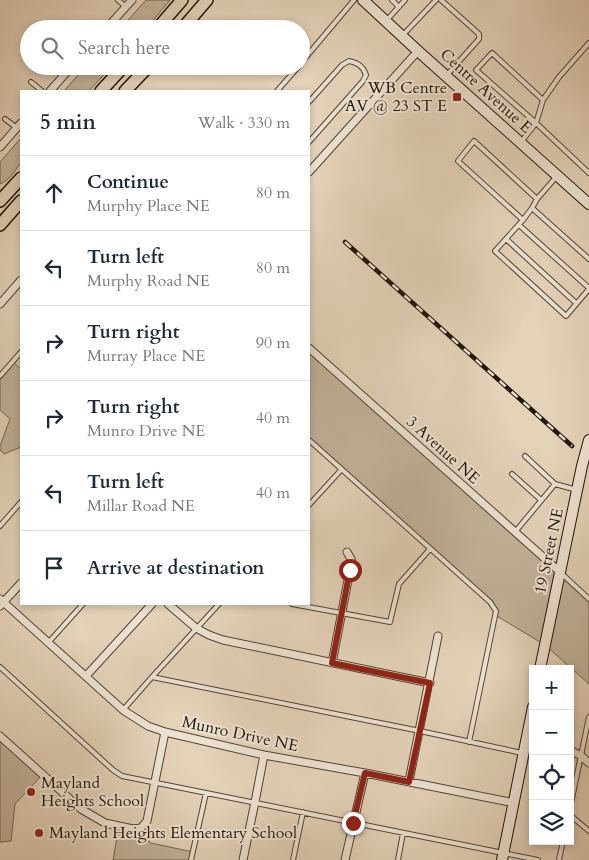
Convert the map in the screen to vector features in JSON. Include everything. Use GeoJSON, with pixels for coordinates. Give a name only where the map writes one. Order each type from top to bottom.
{"type":"FeatureCollection","features":[{"type":"Feature","properties":{"kind":"main road"},"geometry":{"type":"LineString","coordinates":[[165,20],[182,0]]}},
{"type":"Feature","properties":{"kind":"main road"},"geometry":{"type":"LineString","coordinates":[[190,20],[207,0]]}},
{"type":"Feature","properties":{"kind":"main road"},"geometry":{"type":"LineString","coordinates":[[102,90],[116,75]]}},
{"type":"Feature","properties":{"kind":"main road"},"geometry":{"type":"LineString","coordinates":[[125,90],[139,75]]}},
{"type":"Feature","properties":{"kind":"main road"},"geometry":{"type":"LineString","coordinates":[[0,201],[20,179]]}},
{"type":"Feature","properties":{"kind":"main road"},"geometry":{"type":"LineString","coordinates":[[0,225],[20,202]]}},
{"type":"Feature","properties":{"kind":"street"},"geometry":{"type":"LineString","coordinates":[[114,20],[132,0]]}},
{"type":"Feature","properties":{"kind":"street","name":"Centre Avenue E"},"geometry":{"type":"LineString","coordinates":[[363,0],[589,204]]}},
{"type":"Feature","properties":{"kind":"street"},"geometry":{"type":"LineString","coordinates":[[310,170],[418,50]]}},
{"type":"Feature","properties":{"kind":"street"},"geometry":{"type":"LineString","coordinates":[[51,90],[64,75]]}},
{"type":"Feature","properties":{"kind":"street"},"geometry":{"type":"LineString","coordinates":[[1,143],[19,126]]}},
{"type":"Feature","properties":{"kind":"street"},"geometry":{"type":"LineString","coordinates":[[0,201],[20,202]]}},
{"type":"Feature","properties":{"kind":"street"},"geometry":{"type":"LineString","coordinates":[[0,304],[20,281]]}},
{"type":"Feature","properties":{"kind":"street","name":"3 Avenue NE"},"geometry":{"type":"LineString","coordinates":[[310,349],[560,572]]}},
{"type":"Feature","properties":{"kind":"street","name":"19 Street NE"},"geometry":{"type":"LineString","coordinates":[[541,665],[589,440]]}},
{"type":"Feature","properties":{"kind":"street"},"geometry":{"type":"LineString","coordinates":[[332,663],[350,570],[351,559],[347,552]]}},
{"type":"Feature","properties":{"kind":"street"},"geometry":{"type":"LineString","coordinates":[[1,603],[20,584]]}},
{"type":"Feature","properties":{"kind":"street","name":"Munro Drive NE"},"geometry":{"type":"LineString","coordinates":[[1,603],[48,642],[123,710],[148,726],[165,732],[264,755],[514,803]]}},
{"type":"Feature","properties":{"kind":"street"},"geometry":{"type":"LineString","coordinates":[[86,676],[151,605]]}},
{"type":"Feature","properties":{"kind":"street"},"geometry":{"type":"LineString","coordinates":[[169,605],[196,628],[209,636],[430,683]]}},
{"type":"Feature","properties":{"kind":"street"},"geometry":{"type":"LineString","coordinates":[[409,782],[438,636]]}},
{"type":"Feature","properties":{"kind":"street"},"geometry":{"type":"LineString","coordinates":[[0,736],[81,809],[105,823],[133,829],[141,828],[147,821],[165,732]]}},
{"type":"Feature","properties":{"kind":"street"},"geometry":{"type":"LineString","coordinates":[[503,857],[524,753],[529,742]]}},
{"type":"Feature","properties":{"kind":"street"},"geometry":{"type":"LineString","coordinates":[[574,752],[589,763]]}},
{"type":"Feature","properties":{"kind":"street"},"geometry":{"type":"LineString","coordinates":[[243,860],[264,755]]}},
{"type":"Feature","properties":{"kind":"street"},"geometry":{"type":"LineString","coordinates":[[346,860],[365,773]]}},
{"type":"Feature","properties":{"kind":"lane"},"geometry":{"type":"LineString","coordinates":[[118,0],[126,7]]}},
{"type":"Feature","properties":{"kind":"lane"},"geometry":{"type":"LineString","coordinates":[[310,52],[354,0]]}},
{"type":"Feature","properties":{"kind":"lane"},"geometry":{"type":"LineString","coordinates":[[392,0],[399,7]]}},
{"type":"Feature","properties":{"kind":"lane"},"geometry":{"type":"LineString","coordinates":[[386,21],[405,0]]}},
{"type":"Feature","properties":{"kind":"lane"},"geometry":{"type":"LineString","coordinates":[[402,36],[436,0]]}},
{"type":"Feature","properties":{"kind":"lane"},"geometry":{"type":"LineString","coordinates":[[441,0],[479,34],[480,39],[446,76]]}},
{"type":"Feature","properties":{"kind":"lane"},"geometry":{"type":"LineString","coordinates":[[521,142],[536,123],[544,100],[559,77],[589,43]]}},
{"type":"Feature","properties":{"kind":"lane"},"geometry":{"type":"LineString","coordinates":[[544,100],[492,53],[476,70],[589,173]]}},
{"type":"Feature","properties":{"kind":"lane"},"geometry":{"type":"LineString","coordinates":[[310,101],[342,65],[349,61],[355,62],[364,68],[366,75],[363,81],[310,141]]}},
{"type":"Feature","properties":{"kind":"lane"},"geometry":{"type":"LineString","coordinates":[[278,90],[291,75]]}},
{"type":"Feature","properties":{"kind":"lane"},"geometry":{"type":"LineString","coordinates":[[31,82],[41,90]]}},
{"type":"Feature","properties":{"kind":"lane"},"geometry":{"type":"LineString","coordinates":[[6,119],[19,126]]}},
{"type":"Feature","properties":{"kind":"lane"},"geometry":{"type":"LineString","coordinates":[[523,220],[458,161],[474,142],[537,199]]}},
{"type":"Feature","properties":{"kind":"lane"},"geometry":{"type":"LineString","coordinates":[[519,225],[589,289],[566,316],[495,251],[519,225],[537,199],[558,175]]}},
{"type":"Feature","properties":{"kind":"lane"},"geometry":{"type":"LineString","coordinates":[[532,208],[589,259]]}},
{"type":"Feature","properties":{"kind":"lane"},"geometry":{"type":"LineString","coordinates":[[506,239],[576,304]]}},
{"type":"Feature","properties":{"kind":"lane"},"geometry":{"type":"LineString","coordinates":[[0,376],[20,353]]}},
{"type":"Feature","properties":{"kind":"lane"},"geometry":{"type":"LineString","coordinates":[[310,441],[340,470],[490,602],[496,611],[469,742]]}},
{"type":"Feature","properties":{"kind":"lane"},"geometry":{"type":"LineString","coordinates":[[525,456],[555,484],[577,490]]}},
{"type":"Feature","properties":{"kind":"lane"},"geometry":{"type":"LineString","coordinates":[[310,504],[340,470]]}},
{"type":"Feature","properties":{"kind":"lane"},"geometry":{"type":"LineString","coordinates":[[512,474],[542,500]]}},
{"type":"Feature","properties":{"kind":"lane"},"geometry":{"type":"LineString","coordinates":[[515,532],[555,484]]}},
{"type":"Feature","properties":{"kind":"lane"},"geometry":{"type":"LineString","coordinates":[[0,526],[20,503]]}},
{"type":"Feature","properties":{"kind":"lane"},"geometry":{"type":"LineString","coordinates":[[297,605],[390,622],[399,584],[430,548]]}},
{"type":"Feature","properties":{"kind":"lane"},"geometry":{"type":"LineString","coordinates":[[560,572],[589,599]]}},
{"type":"Feature","properties":{"kind":"lane"},"geometry":{"type":"LineString","coordinates":[[48,642],[82,605]]}},
{"type":"Feature","properties":{"kind":"lane"},"geometry":{"type":"LineString","coordinates":[[123,710],[218,605]]}},
{"type":"Feature","properties":{"kind":"lane"},"geometry":{"type":"LineString","coordinates":[[0,667],[113,770],[122,776],[303,812],[503,857],[538,860]]}},
{"type":"Feature","properties":{"kind":"lane"},"geometry":{"type":"LineString","coordinates":[[152,677],[524,753]]}},
{"type":"Feature","properties":{"kind":"lane"},"geometry":{"type":"LineString","coordinates":[[572,800],[589,717]]}},
{"type":"Feature","properties":{"kind":"lane"},"geometry":{"type":"LineString","coordinates":[[191,860],[206,793]]}},
{"type":"Feature","properties":{"kind":"lane"},"geometry":{"type":"LineString","coordinates":[[293,860],[303,812]]}},
{"type":"Feature","properties":{"kind":"lane"},"geometry":{"type":"LineString","coordinates":[[574,818],[589,831]]}},
{"type":"Feature","properties":{"kind":"lane"},"geometry":{"type":"LineString","coordinates":[[398,860],[403,834]]}},
{"type":"Feature","properties":{"kind":"lane"},"geometry":{"type":"LineString","coordinates":[[559,860],[562,845]]}},
{"type":"Feature","properties":{"kind":"shaded area"},"geometry":{"type":"Polygon","coordinates":[[[146,0],[170,0],[153,20],[128,20],[146,0]]]}},
{"type":"Feature","properties":{"kind":"shaded area"},"geometry":{"type":"Polygon","coordinates":[[[78,75],[104,75],[90,90],[65,90],[78,75]]]}},
{"type":"Feature","properties":{"kind":"shaded area"},"geometry":{"type":"Polygon","coordinates":[[[20,139],[20,164],[9,178],[0,184],[0,162],[20,139]]]}},
{"type":"Feature","properties":{"kind":"shaded area"},"geometry":{"type":"Polygon","coordinates":[[[310,349],[589,599],[589,684],[574,671],[574,665],[568,665],[545,645],[495,615],[490,602],[310,441],[310,349]]]}},
{"type":"Feature","properties":{"kind":"shaded area"},"geometry":{"type":"Polygon","coordinates":[[[13,362],[20,368],[20,447],[4,454],[0,450],[0,446],[10,419],[0,410],[0,376],[13,362]]]}},
{"type":"Feature","properties":{"kind":"shaded area"},"geometry":{"type":"Polygon","coordinates":[[[0,736],[42,775],[15,804],[11,841],[0,842],[0,736]]]}},
{"type":"Feature","properties":{"kind":"shaded area"},"geometry":{"type":"Polygon","coordinates":[[[119,826],[133,829],[151,843],[193,852],[191,860],[113,860],[119,826]]]}},
{"type":"Feature","properties":{"kind":"railway"},"geometry":{"type":"LineString","coordinates":[[345,242],[572,446]]}},
{"type":"Feature","properties":{"kind":"place","name":"WB Centre AV @ 23 ST E"},"geometry":{"type":"Point","coordinates":[457,97]}},
{"type":"Feature","properties":{"kind":"place","name":"Mayland Heights School"},"geometry":{"type":"Point","coordinates":[31,792]}},
{"type":"Feature","properties":{"kind":"place","name":"Mayland Heights Elementary School"},"geometry":{"type":"Point","coordinates":[39,833]}},
{"type":"Feature","properties":{"kind":"route"},"geometry":{"type":"LineString","coordinates":[[350,570],[332,663],[430,683],[409,782],[365,773],[353,823]]}}]}
